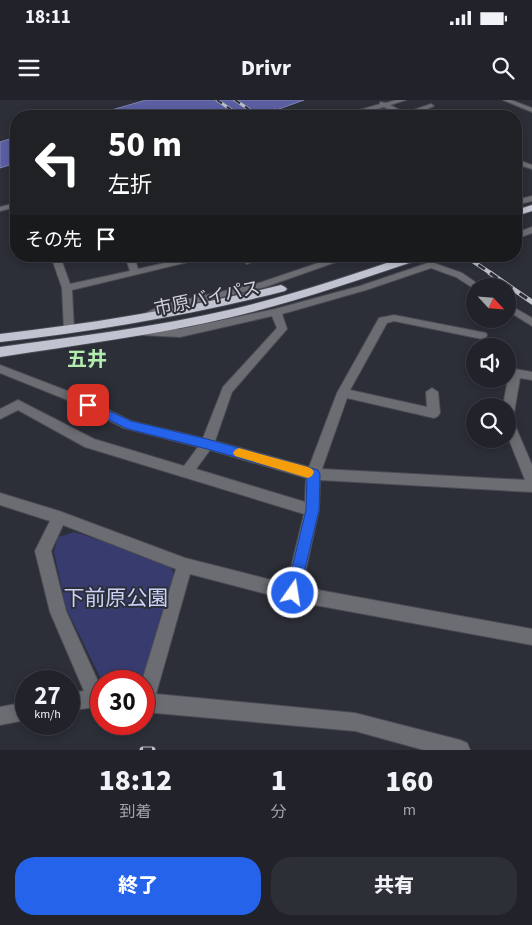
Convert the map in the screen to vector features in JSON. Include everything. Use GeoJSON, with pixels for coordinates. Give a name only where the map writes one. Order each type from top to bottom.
{"type":"FeatureCollection","features":[{"type":"Feature","properties":{"kind":"highway","name":"市原バイパス"},"geometry":{"type":"LineString","coordinates":[[0,338],[68,330],[135,326],[271,292],[368,262]]}},
{"type":"Feature","properties":{"kind":"highway","name":"市原バイパス"},"geometry":{"type":"LineString","coordinates":[[0,352],[135,326],[233,312],[418,262]]}},
{"type":"Feature","properties":{"kind":"street"},"geometry":{"type":"LineString","coordinates":[[376,100],[395,110]]}},
{"type":"Feature","properties":{"kind":"street"},"geometry":{"type":"LineString","coordinates":[[365,110],[403,100]]}},
{"type":"Feature","properties":{"kind":"street"},"geometry":{"type":"LineString","coordinates":[[506,100],[532,110]]}},
{"type":"Feature","properties":{"kind":"street"},"geometry":{"type":"LineString","coordinates":[[421,110],[431,106]]}},
{"type":"Feature","properties":{"kind":"street"},"geometry":{"type":"LineString","coordinates":[[57,262],[67,288],[68,330]]}},
{"type":"Feature","properties":{"kind":"street"},"geometry":{"type":"LineString","coordinates":[[131,262],[135,273]]}},
{"type":"Feature","properties":{"kind":"street"},"geometry":{"type":"LineString","coordinates":[[67,288],[183,262]]}},
{"type":"Feature","properties":{"kind":"street"},"geometry":{"type":"LineString","coordinates":[[135,326],[166,307],[262,285],[331,262]]}},
{"type":"Feature","properties":{"kind":"street"},"geometry":{"type":"LineString","coordinates":[[135,326],[180,333],[276,312],[363,288],[421,262]]}},
{"type":"Feature","properties":{"kind":"street"},"geometry":{"type":"LineString","coordinates":[[430,262],[466,280]]}},
{"type":"Feature","properties":{"kind":"street"},"geometry":{"type":"LineString","coordinates":[[187,472],[207,444],[227,390],[282,329],[276,312]]}},
{"type":"Feature","properties":{"kind":"street"},"geometry":{"type":"LineString","coordinates":[[516,312],[532,323]]}},
{"type":"Feature","properties":{"kind":"street"},"geometry":{"type":"LineString","coordinates":[[293,593],[312,510],[313,474],[344,393],[383,320],[394,318],[482,335]]}},
{"type":"Feature","properties":{"kind":"street"},"geometry":{"type":"LineString","coordinates":[[0,369],[74,398],[128,425],[207,444],[313,474],[532,486]]}},
{"type":"Feature","properties":{"kind":"street"},"geometry":{"type":"LineString","coordinates":[[511,398],[515,374],[532,376]]}},
{"type":"Feature","properties":{"kind":"street"},"geometry":{"type":"LineString","coordinates":[[344,393],[434,413],[432,392]]}},
{"type":"Feature","properties":{"kind":"street"},"geometry":{"type":"LineString","coordinates":[[0,414],[18,404],[90,444],[312,510]]}},
{"type":"Feature","properties":{"kind":"street"},"geometry":{"type":"LineString","coordinates":[[516,443],[532,482]]}},
{"type":"Feature","properties":{"kind":"street"},"geometry":{"type":"LineString","coordinates":[[0,499],[59,517],[185,565],[293,593],[532,637]]}},
{"type":"Feature","properties":{"kind":"street"},"geometry":{"type":"LineString","coordinates":[[59,517],[42,551],[58,612],[90,680]]}},
{"type":"Feature","properties":{"kind":"street"},"geometry":{"type":"LineString","coordinates":[[154,670],[185,565]]}},
{"type":"Feature","properties":{"kind":"street"},"geometry":{"type":"LineString","coordinates":[[155,703],[355,722],[460,750]]}},
{"type":"Feature","properties":{"kind":"street"},"geometry":{"type":"LineString","coordinates":[[0,716],[15,713]]}},
{"type":"Feature","properties":{"kind":"green space","name":"下前原公園"},"geometry":{"type":"Polygon","coordinates":[[[74,532],[170,563],[174,575],[146,670],[97,670],[66,608],[54,552],[58,537],[74,532]]]}},
{"type":"Feature","properties":{"kind":"shaded area"},"geometry":{"type":"Polygon","coordinates":[[[146,100],[304,100],[276,110],[112,110],[146,100]]]}},
{"type":"Feature","properties":{"kind":"shaded area"},"geometry":{"type":"Polygon","coordinates":[[[10,139],[10,165],[0,168],[0,142],[10,139]]]}},
{"type":"Feature","properties":{"kind":"railway"},"geometry":{"type":"LineString","coordinates":[[217,100],[231,110]]}},
{"type":"Feature","properties":{"kind":"railway"},"geometry":{"type":"LineString","coordinates":[[235,100],[250,110]]}},
{"type":"Feature","properties":{"kind":"railway"},"geometry":{"type":"LineString","coordinates":[[474,262],[492,274]]}},
{"type":"Feature","properties":{"kind":"railway"},"geometry":{"type":"LineString","coordinates":[[490,273],[532,302]]}},
{"type":"Feature","properties":{"kind":"railway"},"geometry":{"type":"LineString","coordinates":[[143,750],[152,750]]}},
{"type":"Feature","properties":{"kind":"slow traffic"},"geometry":{"type":"LineString","coordinates":[[239,453],[308,472]]}},
{"type":"Feature","properties":{"kind":"district","name":"五井"},"geometry":{"type":"Point","coordinates":[87,359]}},
{"type":"Feature","properties":{"kind":"route"},"geometry":{"type":"LineString","coordinates":[[88,405],[128,425],[207,444],[313,474],[312,510],[293,593]]}}]}
